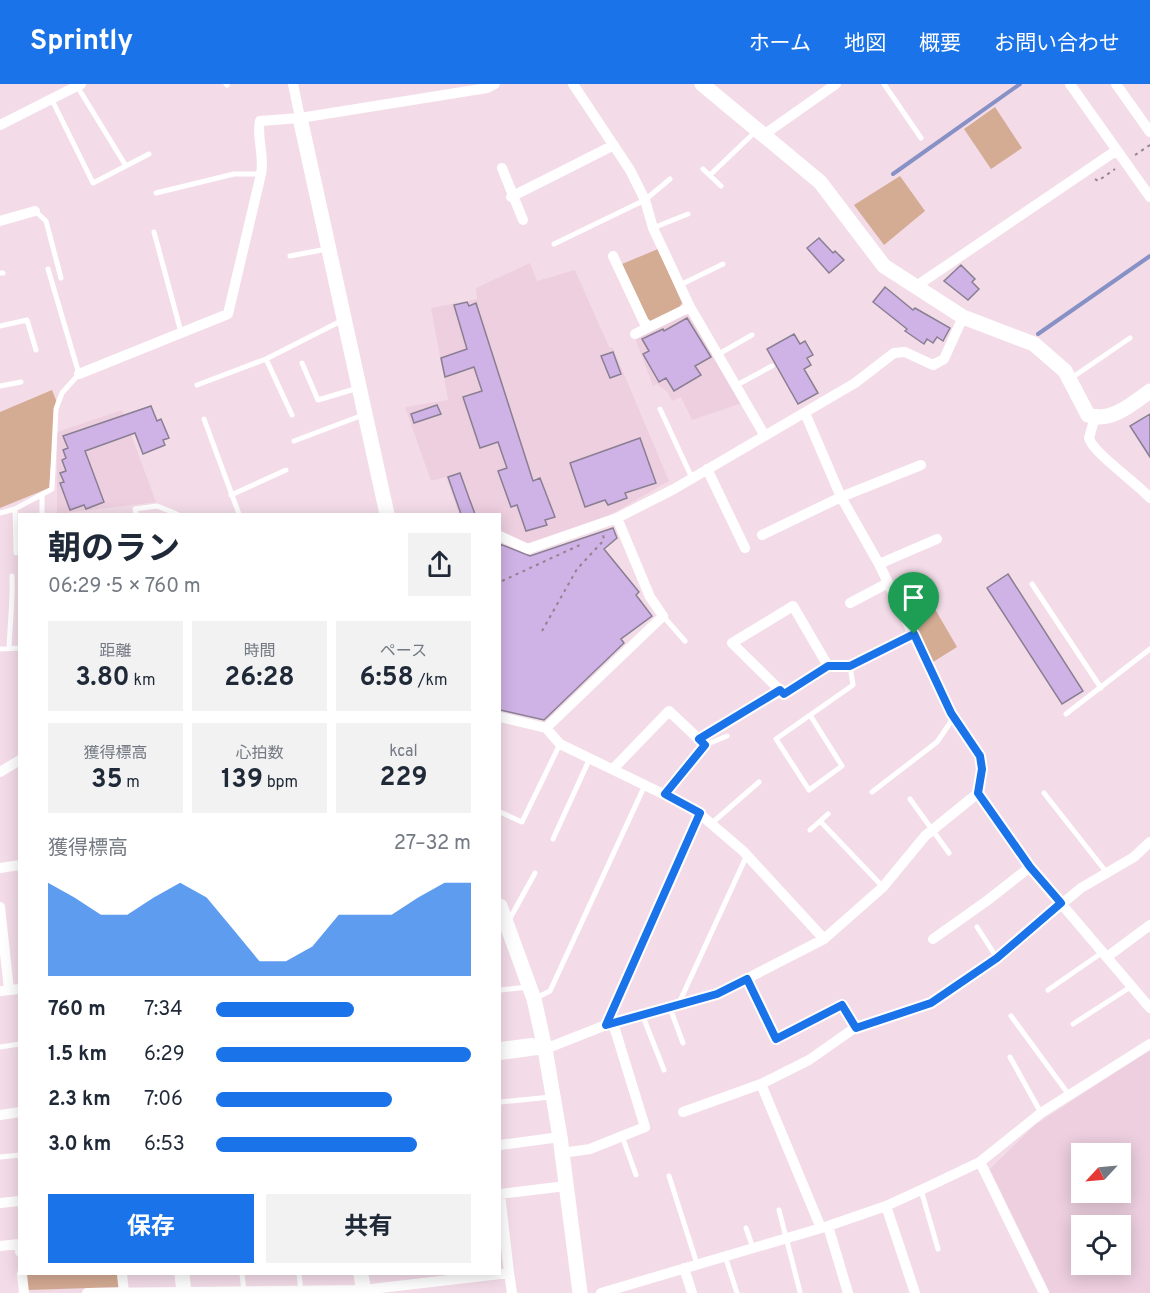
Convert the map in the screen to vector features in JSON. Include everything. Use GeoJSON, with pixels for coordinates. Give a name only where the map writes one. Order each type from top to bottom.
{"type":"FeatureCollection","features":[{"type":"Feature","properties":{"kind":"street"},"geometry":{"type":"LineString","coordinates":[[293,84],[387,513]]}},
{"type":"Feature","properties":{"kind":"street"},"geometry":{"type":"LineString","coordinates":[[79,374],[228,314],[264,159],[258,128],[260,122],[300,118],[487,88],[495,84]]}},
{"type":"Feature","properties":{"kind":"street"},"geometry":{"type":"LineString","coordinates":[[573,84],[614,145],[645,200],[653,228],[690,307],[765,436]]}},
{"type":"Feature","properties":{"kind":"street"},"geometry":{"type":"LineString","coordinates":[[702,84],[759,134],[820,182],[884,266],[963,317],[1034,344],[1059,364],[1070,379],[1083,410],[1095,417],[1120,411],[1150,392]]}},
{"type":"Feature","properties":{"kind":"street"},"geometry":{"type":"LineString","coordinates":[[759,134],[836,84]]}},
{"type":"Feature","properties":{"kind":"street"},"geometry":{"type":"LineString","coordinates":[[1070,84],[1150,197]]}},
{"type":"Feature","properties":{"kind":"street"},"geometry":{"type":"LineString","coordinates":[[1116,84],[1149,127]]}},
{"type":"Feature","properties":{"kind":"street"},"geometry":{"type":"LineString","coordinates":[[0,125],[73,86]]}},
{"type":"Feature","properties":{"kind":"street"},"geometry":{"type":"LineString","coordinates":[[512,197],[614,145]]}},
{"type":"Feature","properties":{"kind":"street"},"geometry":{"type":"LineString","coordinates":[[915,287],[1117,150]]}},
{"type":"Feature","properties":{"kind":"street"},"geometry":{"type":"LineString","coordinates":[[502,168],[523,220]]}},
{"type":"Feature","properties":{"kind":"street"},"geometry":{"type":"LineString","coordinates":[[0,221],[35,211]]}},
{"type":"Feature","properties":{"kind":"street"},"geometry":{"type":"LineString","coordinates":[[613,256],[644,322],[649,327]]}},
{"type":"Feature","properties":{"kind":"street"},"geometry":{"type":"LineString","coordinates":[[635,334],[690,307]]}},
{"type":"Feature","properties":{"kind":"street"},"geometry":{"type":"LineString","coordinates":[[501,537],[528,549],[617,518],[707,470],[805,413],[855,383],[894,353],[905,351],[933,365],[939,363],[944,359],[963,317]]}},
{"type":"Feature","properties":{"kind":"street"},"geometry":{"type":"LineString","coordinates":[[501,1054],[545,1049],[609,1024],[717,994],[824,939],[883,887],[932,830],[978,793],[982,769],[980,756],[954,717],[879,564],[841,497],[805,413]]}},
{"type":"Feature","properties":{"kind":"street"},"geometry":{"type":"LineString","coordinates":[[1095,417],[1089,438],[1094,448],[1137,483],[1150,498]]}},
{"type":"Feature","properties":{"kind":"street"},"geometry":{"type":"LineString","coordinates":[[762,535],[841,497],[921,465]]}},
{"type":"Feature","properties":{"kind":"street"},"geometry":{"type":"LineString","coordinates":[[707,470],[745,548]]}},
{"type":"Feature","properties":{"kind":"street"},"geometry":{"type":"LineString","coordinates":[[546,728],[663,616],[650,597],[617,518]]}},
{"type":"Feature","properties":{"kind":"street"},"geometry":{"type":"LineString","coordinates":[[879,564],[937,539]]}},
{"type":"Feature","properties":{"kind":"street"},"geometry":{"type":"LineString","coordinates":[[850,603],[888,583]]}},
{"type":"Feature","properties":{"kind":"street"},"geometry":{"type":"LineString","coordinates":[[828,666],[793,606],[732,643],[784,694],[828,666],[850,666],[914,634]]}},
{"type":"Feature","properties":{"kind":"street"},"geometry":{"type":"LineString","coordinates":[[613,769],[669,711],[702,742],[665,794]]}},
{"type":"Feature","properties":{"kind":"street"},"geometry":{"type":"LineString","coordinates":[[501,717],[546,728],[560,744],[700,813],[747,855],[824,939]]}},
{"type":"Feature","properties":{"kind":"street"},"geometry":{"type":"LineString","coordinates":[[0,772],[18,761]]}},
{"type":"Feature","properties":{"kind":"street"},"geometry":{"type":"LineString","coordinates":[[978,793],[1030,867],[1150,1008]]}},
{"type":"Feature","properties":{"kind":"street"},"geometry":{"type":"LineString","coordinates":[[683,1112],[761,1084],[809,1060],[856,1028],[931,1003],[997,958],[1061,903],[1134,857],[1150,842]]}},
{"type":"Feature","properties":{"kind":"street"},"geometry":{"type":"LineString","coordinates":[[0,868],[18,865]]}},
{"type":"Feature","properties":{"kind":"street"},"geometry":{"type":"LineString","coordinates":[[933,939],[1030,867]]}},
{"type":"Feature","properties":{"kind":"street"},"geometry":{"type":"LineString","coordinates":[[0,907],[9,990]]}},
{"type":"Feature","properties":{"kind":"street"},"geometry":{"type":"LineString","coordinates":[[501,911],[505,931],[532,993],[545,1049],[561,1145],[580,1293]]}},
{"type":"Feature","properties":{"kind":"street"},"geometry":{"type":"LineString","coordinates":[[1105,955],[1150,925]]}},
{"type":"Feature","properties":{"kind":"street"},"geometry":{"type":"LineString","coordinates":[[747,979],[776,1039],[842,1005],[856,1028]]}},
{"type":"Feature","properties":{"kind":"street"},"geometry":{"type":"LineString","coordinates":[[501,1145],[561,1145],[590,1149],[645,1126],[609,1024]]}},
{"type":"Feature","properties":{"kind":"street"},"geometry":{"type":"LineString","coordinates":[[501,1047],[532,1043],[545,1049]]}},
{"type":"Feature","properties":{"kind":"street"},"geometry":{"type":"LineString","coordinates":[[601,1293],[886,1206],[980,1162],[1041,1113],[1150,1044]]}},
{"type":"Feature","properties":{"kind":"street"},"geometry":{"type":"LineString","coordinates":[[761,1084],[824,1226],[848,1293]]}},
{"type":"Feature","properties":{"kind":"street"},"geometry":{"type":"LineString","coordinates":[[0,1108],[18,1105]]}},
{"type":"Feature","properties":{"kind":"street"},"geometry":{"type":"LineString","coordinates":[[0,1115],[18,1112]]}},
{"type":"Feature","properties":{"kind":"street"},"geometry":{"type":"LineString","coordinates":[[980,1162],[1044,1293]]}},
{"type":"Feature","properties":{"kind":"street"},"geometry":{"type":"LineString","coordinates":[[501,1194],[566,1186]]}},
{"type":"Feature","properties":{"kind":"street"},"geometry":{"type":"LineString","coordinates":[[0,1203],[18,1201]]}},
{"type":"Feature","properties":{"kind":"street"},"geometry":{"type":"LineString","coordinates":[[501,1203],[512,1293]]}},
{"type":"Feature","properties":{"kind":"street"},"geometry":{"type":"LineString","coordinates":[[886,1206],[915,1293]]}},
{"type":"Feature","properties":{"kind":"street"},"geometry":{"type":"LineString","coordinates":[[0,1246],[18,1247]]}},
{"type":"Feature","properties":{"kind":"street"},"geometry":{"type":"LineString","coordinates":[[684,1268],[692,1293]]}},
{"type":"Feature","properties":{"kind":"street"},"geometry":{"type":"LineString","coordinates":[[501,1273],[509,1273]]}},
{"type":"Feature","properties":{"kind":"street"},"geometry":{"type":"LineString","coordinates":[[22,1275],[24,1293]]}},
{"type":"Feature","properties":{"kind":"street"},"geometry":{"type":"LineString","coordinates":[[122,1275],[124,1293]]}},
{"type":"Feature","properties":{"kind":"street"},"geometry":{"type":"LineString","coordinates":[[182,1275],[184,1292]]}},
{"type":"Feature","properties":{"kind":"street"},"geometry":{"type":"LineString","coordinates":[[361,1275],[363,1291]]}},
{"type":"Feature","properties":{"kind":"street"},"geometry":{"type":"LineString","coordinates":[[87,1293],[363,1291],[422,1278],[474,1275]]}},
{"type":"Feature","properties":{"kind":"lane"},"geometry":{"type":"LineString","coordinates":[[884,84],[921,138]]}},
{"type":"Feature","properties":{"kind":"lane"},"geometry":{"type":"LineString","coordinates":[[73,86],[126,166]]}},
{"type":"Feature","properties":{"kind":"lane"},"geometry":{"type":"LineString","coordinates":[[51,98],[93,183],[149,154]]}},
{"type":"Feature","properties":{"kind":"lane"},"geometry":{"type":"LineString","coordinates":[[710,175],[759,134]]}},
{"type":"Feature","properties":{"kind":"lane"},"geometry":{"type":"LineString","coordinates":[[703,169],[721,186]]}},
{"type":"Feature","properties":{"kind":"lane"},"geometry":{"type":"LineString","coordinates":[[156,193],[234,174],[261,174]]}},
{"type":"Feature","properties":{"kind":"lane"},"geometry":{"type":"LineString","coordinates":[[554,244],[645,200],[670,178]]}},
{"type":"Feature","properties":{"kind":"lane"},"geometry":{"type":"LineString","coordinates":[[35,211],[46,221],[62,278]]}},
{"type":"Feature","properties":{"kind":"lane"},"geometry":{"type":"LineString","coordinates":[[653,228],[688,214]]}},
{"type":"Feature","properties":{"kind":"lane"},"geometry":{"type":"LineString","coordinates":[[154,232],[182,333]]}},
{"type":"Feature","properties":{"kind":"lane"},"geometry":{"type":"LineString","coordinates":[[290,256],[328,249]]}},
{"type":"Feature","properties":{"kind":"lane"},"geometry":{"type":"LineString","coordinates":[[680,285],[723,264]]}},
{"type":"Feature","properties":{"kind":"lane"},"geometry":{"type":"LineString","coordinates":[[0,513],[15,509],[52,489],[58,400],[79,374],[48,269]]}},
{"type":"Feature","properties":{"kind":"lane"},"geometry":{"type":"LineString","coordinates":[[0,326],[27,320],[36,350]]}},
{"type":"Feature","properties":{"kind":"lane"},"geometry":{"type":"LineString","coordinates":[[197,385],[266,359],[344,320]]}},
{"type":"Feature","properties":{"kind":"lane"},"geometry":{"type":"LineString","coordinates":[[717,355],[752,335]]}},
{"type":"Feature","properties":{"kind":"lane"},"geometry":{"type":"LineString","coordinates":[[1070,379],[1130,338]]}},
{"type":"Feature","properties":{"kind":"lane"},"geometry":{"type":"LineString","coordinates":[[266,359],[292,415]]}},
{"type":"Feature","properties":{"kind":"lane"},"geometry":{"type":"LineString","coordinates":[[302,363],[318,400],[358,388]]}},
{"type":"Feature","properties":{"kind":"lane"},"geometry":{"type":"LineString","coordinates":[[735,386],[772,366]]}},
{"type":"Feature","properties":{"kind":"lane"},"geometry":{"type":"LineString","coordinates":[[0,386],[21,381]]}},
{"type":"Feature","properties":{"kind":"lane"},"geometry":{"type":"LineString","coordinates":[[660,409],[692,478]]}},
{"type":"Feature","properties":{"kind":"lane"},"geometry":{"type":"LineString","coordinates":[[294,441],[364,415]]}},
{"type":"Feature","properties":{"kind":"lane"},"geometry":{"type":"LineString","coordinates":[[204,419],[239,513]]}},
{"type":"Feature","properties":{"kind":"lane"},"geometry":{"type":"LineString","coordinates":[[231,495],[286,470]]}},
{"type":"Feature","properties":{"kind":"lane"},"geometry":{"type":"LineString","coordinates":[[42,496],[42,513]]}},
{"type":"Feature","properties":{"kind":"lane"},"geometry":{"type":"LineString","coordinates":[[135,513],[135,509],[157,506],[174,513]]}},
{"type":"Feature","properties":{"kind":"lane"},"geometry":{"type":"LineString","coordinates":[[15,509],[16,554]]}},
{"type":"Feature","properties":{"kind":"lane"},"geometry":{"type":"LineString","coordinates":[[9,648],[13,614],[12,576]]}},
{"type":"Feature","properties":{"kind":"lane"},"geometry":{"type":"LineString","coordinates":[[1032,585],[1101,688]]}},
{"type":"Feature","properties":{"kind":"lane"},"geometry":{"type":"LineString","coordinates":[[663,616],[685,641]]}},
{"type":"Feature","properties":{"kind":"lane"},"geometry":{"type":"LineString","coordinates":[[0,649],[18,648]]}},
{"type":"Feature","properties":{"kind":"lane"},"geometry":{"type":"LineString","coordinates":[[1066,714],[1150,650]]}},
{"type":"Feature","properties":{"kind":"lane"},"geometry":{"type":"LineString","coordinates":[[810,715],[842,766],[809,790],[776,739],[810,715],[853,685],[850,666]]}},
{"type":"Feature","properties":{"kind":"lane"},"geometry":{"type":"LineString","coordinates":[[702,742],[780,690]]}},
{"type":"Feature","properties":{"kind":"lane"},"geometry":{"type":"LineString","coordinates":[[872,792],[937,742],[954,717]]}},
{"type":"Feature","properties":{"kind":"lane"},"geometry":{"type":"LineString","coordinates":[[702,742],[727,736]]}},
{"type":"Feature","properties":{"kind":"lane"},"geometry":{"type":"LineString","coordinates":[[501,812],[522,822],[560,744]]}},
{"type":"Feature","properties":{"kind":"lane"},"geometry":{"type":"LineString","coordinates":[[554,839],[590,758]]}},
{"type":"Feature","properties":{"kind":"lane"},"geometry":{"type":"LineString","coordinates":[[712,824],[759,782]]}},
{"type":"Feature","properties":{"kind":"lane"},"geometry":{"type":"LineString","coordinates":[[501,990],[532,993],[550,991],[645,785]]}},
{"type":"Feature","properties":{"kind":"lane"},"geometry":{"type":"LineString","coordinates":[[1044,793],[1107,873]]}},
{"type":"Feature","properties":{"kind":"lane"},"geometry":{"type":"LineString","coordinates":[[910,799],[949,853]]}},
{"type":"Feature","properties":{"kind":"lane"},"geometry":{"type":"LineString","coordinates":[[609,1024],[700,813]]}},
{"type":"Feature","properties":{"kind":"lane"},"geometry":{"type":"LineString","coordinates":[[810,830],[828,814]]}},
{"type":"Feature","properties":{"kind":"lane"},"geometry":{"type":"LineString","coordinates":[[820,821],[883,887]]}},
{"type":"Feature","properties":{"kind":"lane"},"geometry":{"type":"LineString","coordinates":[[683,1043],[674,1005],[747,855]]}},
{"type":"Feature","properties":{"kind":"lane"},"geometry":{"type":"LineString","coordinates":[[505,931],[535,873]]}},
{"type":"Feature","properties":{"kind":"lane"},"geometry":{"type":"LineString","coordinates":[[977,927],[997,958]]}},
{"type":"Feature","properties":{"kind":"lane"},"geometry":{"type":"LineString","coordinates":[[1048,990],[1105,955]]}},
{"type":"Feature","properties":{"kind":"lane"},"geometry":{"type":"LineString","coordinates":[[1073,1024],[1132,986]]}},
{"type":"Feature","properties":{"kind":"lane"},"geometry":{"type":"LineString","coordinates":[[642,1014],[664,1070]]}},
{"type":"Feature","properties":{"kind":"lane"},"geometry":{"type":"LineString","coordinates":[[1011,1017],[1069,1095]]}},
{"type":"Feature","properties":{"kind":"lane"},"geometry":{"type":"LineString","coordinates":[[0,1047],[18,1044]]}},
{"type":"Feature","properties":{"kind":"lane"},"geometry":{"type":"LineString","coordinates":[[1010,1057],[1041,1113]]}},
{"type":"Feature","properties":{"kind":"lane"},"geometry":{"type":"LineString","coordinates":[[501,1102],[553,1097]]}},
{"type":"Feature","properties":{"kind":"lane"},"geometry":{"type":"LineString","coordinates":[[622,1136],[636,1175]]}},
{"type":"Feature","properties":{"kind":"lane"},"geometry":{"type":"LineString","coordinates":[[0,1157],[18,1155]]}},
{"type":"Feature","properties":{"kind":"lane"},"geometry":{"type":"LineString","coordinates":[[669,1176],[697,1264]]}},
{"type":"Feature","properties":{"kind":"lane"},"geometry":{"type":"LineString","coordinates":[[921,1190],[938,1249]]}},
{"type":"Feature","properties":{"kind":"lane"},"geometry":{"type":"LineString","coordinates":[[779,1210],[800,1293]]}},
{"type":"Feature","properties":{"kind":"lane"},"geometry":{"type":"LineString","coordinates":[[747,1228],[753,1248]]}},
{"type":"Feature","properties":{"kind":"lane"},"geometry":{"type":"LineString","coordinates":[[725,1256],[737,1293]]}},
{"type":"Feature","properties":{"kind":"lane"},"geometry":{"type":"LineString","coordinates":[[242,1275],[244,1292]]}},
{"type":"Feature","properties":{"kind":"lane"},"geometry":{"type":"LineString","coordinates":[[299,1275],[301,1292]]}},
{"type":"Feature","properties":{"kind":"path"},"geometry":{"type":"LineString","coordinates":[[542,631],[577,569],[604,540],[601,524]]}},
{"type":"Feature","properties":{"kind":"path"},"geometry":{"type":"LineString","coordinates":[[502,581],[583,544]]}},
{"type":"Feature","properties":{"kind":"shaded area"},"geometry":{"type":"Polygon","coordinates":[[[995,107],[1022,148],[991,169],[964,129],[995,107]]]}},
{"type":"Feature","properties":{"kind":"shaded area"},"geometry":{"type":"Polygon","coordinates":[[[900,176],[925,211],[884,245],[854,205],[900,176]]]}},
{"type":"Feature","properties":{"kind":"shaded area"},"geometry":{"type":"Polygon","coordinates":[[[658,249],[682,303],[679,308],[652,322],[645,317],[622,264],[658,249]]]}},
{"type":"Feature","properties":{"kind":"shaded area"},"geometry":{"type":"Polygon","coordinates":[[[530,263],[537,281],[575,270],[609,347],[613,348],[669,481],[610,515],[525,544],[501,532],[501,513],[459,513],[446,477],[431,481],[405,407],[448,400],[431,308],[477,299],[476,288],[530,263]]]}},
{"type":"Feature","properties":{"kind":"shaded area"},"geometry":{"type":"Polygon","coordinates":[[[684,315],[689,316],[742,403],[692,420],[681,397],[672,401],[668,393],[657,384],[653,386],[635,338],[684,315]]]}},
{"type":"Feature","properties":{"kind":"shaded area"},"geometry":{"type":"Polygon","coordinates":[[[52,390],[56,400],[49,488],[0,508],[0,412],[52,390]]]}},
{"type":"Feature","properties":{"kind":"shaded area"},"geometry":{"type":"Polygon","coordinates":[[[122,410],[156,502],[57,513],[57,432],[122,410]]]}},
{"type":"Feature","properties":{"kind":"shaded area"},"geometry":{"type":"Polygon","coordinates":[[[925,592],[957,647],[933,662],[904,601],[925,592]]]}},
{"type":"Feature","properties":{"kind":"shaded area"},"geometry":{"type":"Polygon","coordinates":[[[1150,1050],[1150,1293],[1050,1293],[990,1169],[1035,1125],[1150,1050]]]}},
{"type":"Feature","properties":{"kind":"shaded area"},"geometry":{"type":"Polygon","coordinates":[[[26,1275],[117,1275],[119,1287],[28,1290],[26,1275]]]}},
{"type":"Feature","properties":{"kind":"building"},"geometry":{"type":"Polygon","coordinates":[[[819,238],[833,253],[835,251],[844,260],[829,273],[807,248],[819,238]]]}},
{"type":"Feature","properties":{"kind":"building"},"geometry":{"type":"Polygon","coordinates":[[[961,265],[975,279],[972,282],[979,289],[968,300],[944,281],[961,265]]]}},
{"type":"Feature","properties":{"kind":"building"},"geometry":{"type":"Polygon","coordinates":[[[885,287],[913,310],[915,308],[950,328],[943,341],[937,337],[933,343],[927,339],[924,344],[905,331],[907,329],[873,302],[885,287]]]}},
{"type":"Feature","properties":{"kind":"building"},"geometry":{"type":"Polygon","coordinates":[[[467,302],[469,306],[476,303],[533,481],[540,478],[555,517],[545,520],[547,525],[526,531],[517,505],[511,507],[498,471],[507,468],[498,442],[480,448],[463,397],[482,391],[474,367],[445,377],[441,358],[467,349],[454,305],[467,302]]]}},
{"type":"Feature","properties":{"kind":"building"},"geometry":{"type":"Polygon","coordinates":[[[687,318],[711,357],[695,366],[701,375],[674,391],[666,378],[659,382],[643,354],[649,351],[642,339],[663,329],[664,331],[687,318]]]}},
{"type":"Feature","properties":{"kind":"building"},"geometry":{"type":"Polygon","coordinates":[[[794,334],[800,344],[805,341],[813,355],[807,358],[811,365],[804,369],[818,393],[798,404],[767,349],[794,334]]]}},
{"type":"Feature","properties":{"kind":"building"},"geometry":{"type":"Polygon","coordinates":[[[613,352],[621,374],[610,378],[601,356],[613,352]]]}},
{"type":"Feature","properties":{"kind":"building"},"geometry":{"type":"Polygon","coordinates":[[[437,405],[441,414],[414,423],[411,414],[437,405]]]}},
{"type":"Feature","properties":{"kind":"building"},"geometry":{"type":"Polygon","coordinates":[[[151,406],[157,421],[161,419],[169,438],[163,440],[165,445],[143,454],[135,433],[85,451],[104,502],[86,509],[84,505],[70,510],[60,483],[64,482],[60,473],[66,471],[62,460],[66,458],[63,450],[68,448],[63,436],[151,406]]]}},
{"type":"Feature","properties":{"kind":"building"},"geometry":{"type":"Polygon","coordinates":[[[1150,414],[1150,457],[1130,426],[1150,414]]]}},
{"type":"Feature","properties":{"kind":"building"},"geometry":{"type":"Polygon","coordinates":[[[640,438],[656,483],[625,493],[627,498],[608,505],[605,500],[585,507],[570,463],[640,438]]]}},
{"type":"Feature","properties":{"kind":"building"},"geometry":{"type":"Polygon","coordinates":[[[460,473],[475,513],[461,513],[448,477],[460,473]]]}},
{"type":"Feature","properties":{"kind":"building"},"geometry":{"type":"Polygon","coordinates":[[[613,528],[617,538],[604,549],[639,592],[636,595],[652,616],[621,639],[624,643],[544,720],[501,710],[501,544],[530,556],[613,528]]]}},
{"type":"Feature","properties":{"kind":"building"},"geometry":{"type":"Polygon","coordinates":[[[1008,574],[1083,691],[1062,704],[987,588],[1008,574]]]}},
{"type":"Feature","properties":{"kind":"waterway"},"geometry":{"type":"LineString","coordinates":[[893,174],[1020,84]]}},
{"type":"Feature","properties":{"kind":"waterway"},"geometry":{"type":"LineString","coordinates":[[1038,334],[1150,256]]}},
{"type":"Feature","properties":{"kind":"route"},"geometry":{"type":"LineString","coordinates":[[914,634],[951,713],[980,756],[982,769],[978,793],[1030,867],[1061,903],[997,958],[931,1003],[883,1017],[856,1028],[842,1005],[776,1039],[747,979],[717,994],[606,1025],[700,813],[665,794],[705,745],[699,739],[780,690],[784,694],[828,666],[850,666],[914,634]]}}]}
